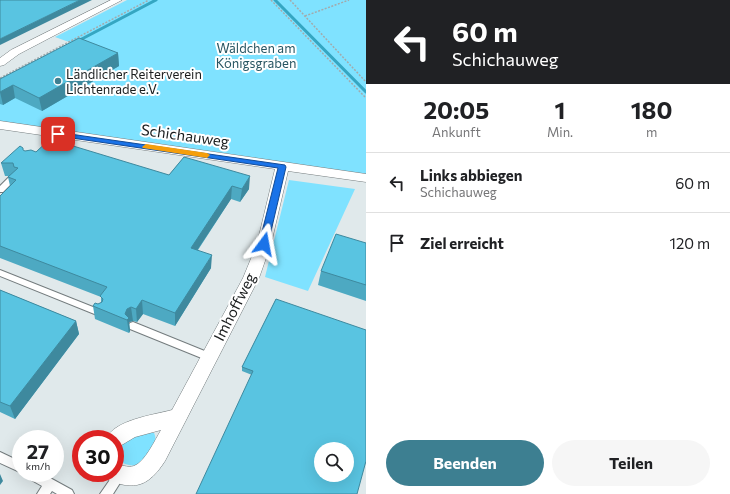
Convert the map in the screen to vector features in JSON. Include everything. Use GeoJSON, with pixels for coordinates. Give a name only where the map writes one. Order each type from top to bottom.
{"type":"FeatureCollection","features":[{"type":"Feature","properties":{"kind":"street"},"geometry":{"type":"LineString","coordinates":[[0,63],[15,52],[118,0]]}},
{"type":"Feature","properties":{"kind":"street","name":"Schichauweg"},"geometry":{"type":"LineString","coordinates":[[0,125],[55,138],[366,178]]}},
{"type":"Feature","properties":{"kind":"street","name":"Imhoffweg"},"geometry":{"type":"LineString","coordinates":[[124,477],[128,478],[135,476],[143,472],[151,464],[251,278],[264,244],[282,167]]}},
{"type":"Feature","properties":{"kind":"street"},"geometry":{"type":"LineString","coordinates":[[124,434],[130,430],[177,417]]}},
{"type":"Feature","properties":{"kind":"lane"},"geometry":{"type":"LineString","coordinates":[[0,190],[12,179]]}},
{"type":"Feature","properties":{"kind":"lane"},"geometry":{"type":"LineString","coordinates":[[0,273],[100,313]]}},
{"type":"Feature","properties":{"kind":"lane"},"geometry":{"type":"LineString","coordinates":[[134,326],[209,357]]}},
{"type":"Feature","properties":{"kind":"lane"},"geometry":{"type":"LineString","coordinates":[[0,457],[12,463]]}},
{"type":"Feature","properties":{"kind":"lane"},"geometry":{"type":"LineString","coordinates":[[46,482],[68,494]]}},
{"type":"Feature","properties":{"kind":"lane"},"geometry":{"type":"LineString","coordinates":[[106,494],[113,482]]}},
{"type":"Feature","properties":{"kind":"lane"},"geometry":{"type":"LineString","coordinates":[[43,494],[50,484]]}},
{"type":"Feature","properties":{"kind":"path"},"geometry":{"type":"LineString","coordinates":[[0,78],[149,0]]}},
{"type":"Feature","properties":{"kind":"path"},"geometry":{"type":"LineString","coordinates":[[272,0],[366,98]]}},
{"type":"Feature","properties":{"kind":"path"},"geometry":{"type":"LineString","coordinates":[[290,0],[366,82]]}},
{"type":"Feature","properties":{"kind":"path"},"geometry":{"type":"LineString","coordinates":[[305,16],[349,0]]}},
{"type":"Feature","properties":{"kind":"path"},"geometry":{"type":"LineString","coordinates":[[360,76],[366,76]]}},
{"type":"Feature","properties":{"kind":"green space","name":"Wäldchen am Königsgraben"},"geometry":{"type":"Polygon","coordinates":[[[127,0],[366,0],[366,174],[0,121],[0,88],[80,46],[55,37],[127,0]]]}},
{"type":"Feature","properties":{"kind":"green space"},"geometry":{"type":"Polygon","coordinates":[[[289,180],[355,189],[308,291],[265,277],[289,180]]]}},
{"type":"Feature","properties":{"kind":"green space"},"geometry":{"type":"Polygon","coordinates":[[[148,432],[154,433],[155,442],[143,461],[139,464],[129,465],[124,463],[124,441],[148,432]]]}},
{"type":"Feature","properties":{"kind":"building"},"geometry":{"type":"Polygon","coordinates":[[[0,0],[80,0],[0,39],[0,0]]]}},
{"type":"Feature","properties":{"kind":"building"},"geometry":{"type":"Polygon","coordinates":[[[79,38],[118,53],[39,98],[13,85],[0,92],[0,79],[79,38]]]}},
{"type":"Feature","properties":{"kind":"building"},"geometry":{"type":"Polygon","coordinates":[[[50,139],[169,175],[184,157],[250,176],[242,189],[232,186],[191,248],[212,255],[175,313],[142,300],[136,309],[131,307],[127,309],[125,314],[129,318],[127,320],[93,306],[95,303],[98,304],[102,302],[103,299],[100,296],[107,287],[0,246],[0,196],[16,180],[8,177],[18,168],[14,167],[13,163],[1,163],[20,146],[25,151],[31,150],[36,152],[50,139]]]}},
{"type":"Feature","properties":{"kind":"building"},"geometry":{"type":"Polygon","coordinates":[[[336,234],[366,243],[366,285],[321,271],[336,234]]]}},
{"type":"Feature","properties":{"kind":"building"},"geometry":{"type":"Polygon","coordinates":[[[0,290],[76,321],[10,406],[0,402],[0,290]]]}},
{"type":"Feature","properties":{"kind":"building"},"geometry":{"type":"Polygon","coordinates":[[[276,299],[366,330],[366,461],[357,494],[196,494],[253,371],[242,367],[276,299]]]}},
{"type":"Feature","properties":{"kind":"waterway"},"geometry":{"type":"LineString","coordinates":[[78,41],[156,0]]}},
{"type":"Feature","properties":{"kind":"waterway"},"geometry":{"type":"LineString","coordinates":[[275,0],[366,92]]}},
{"type":"Feature","properties":{"kind":"slow traffic"},"geometry":{"type":"LineString","coordinates":[[146,147],[207,155]]}},
{"type":"Feature","properties":{"kind":"place","name":"Ländlicher Reiterverein Lichtenrade e.V."},"geometry":{"type":"Point","coordinates":[58,81]}},
{"type":"Feature","properties":{"kind":"route"},"geometry":{"type":"LineString","coordinates":[[58,134],[282,167],[264,244]]}}]}
